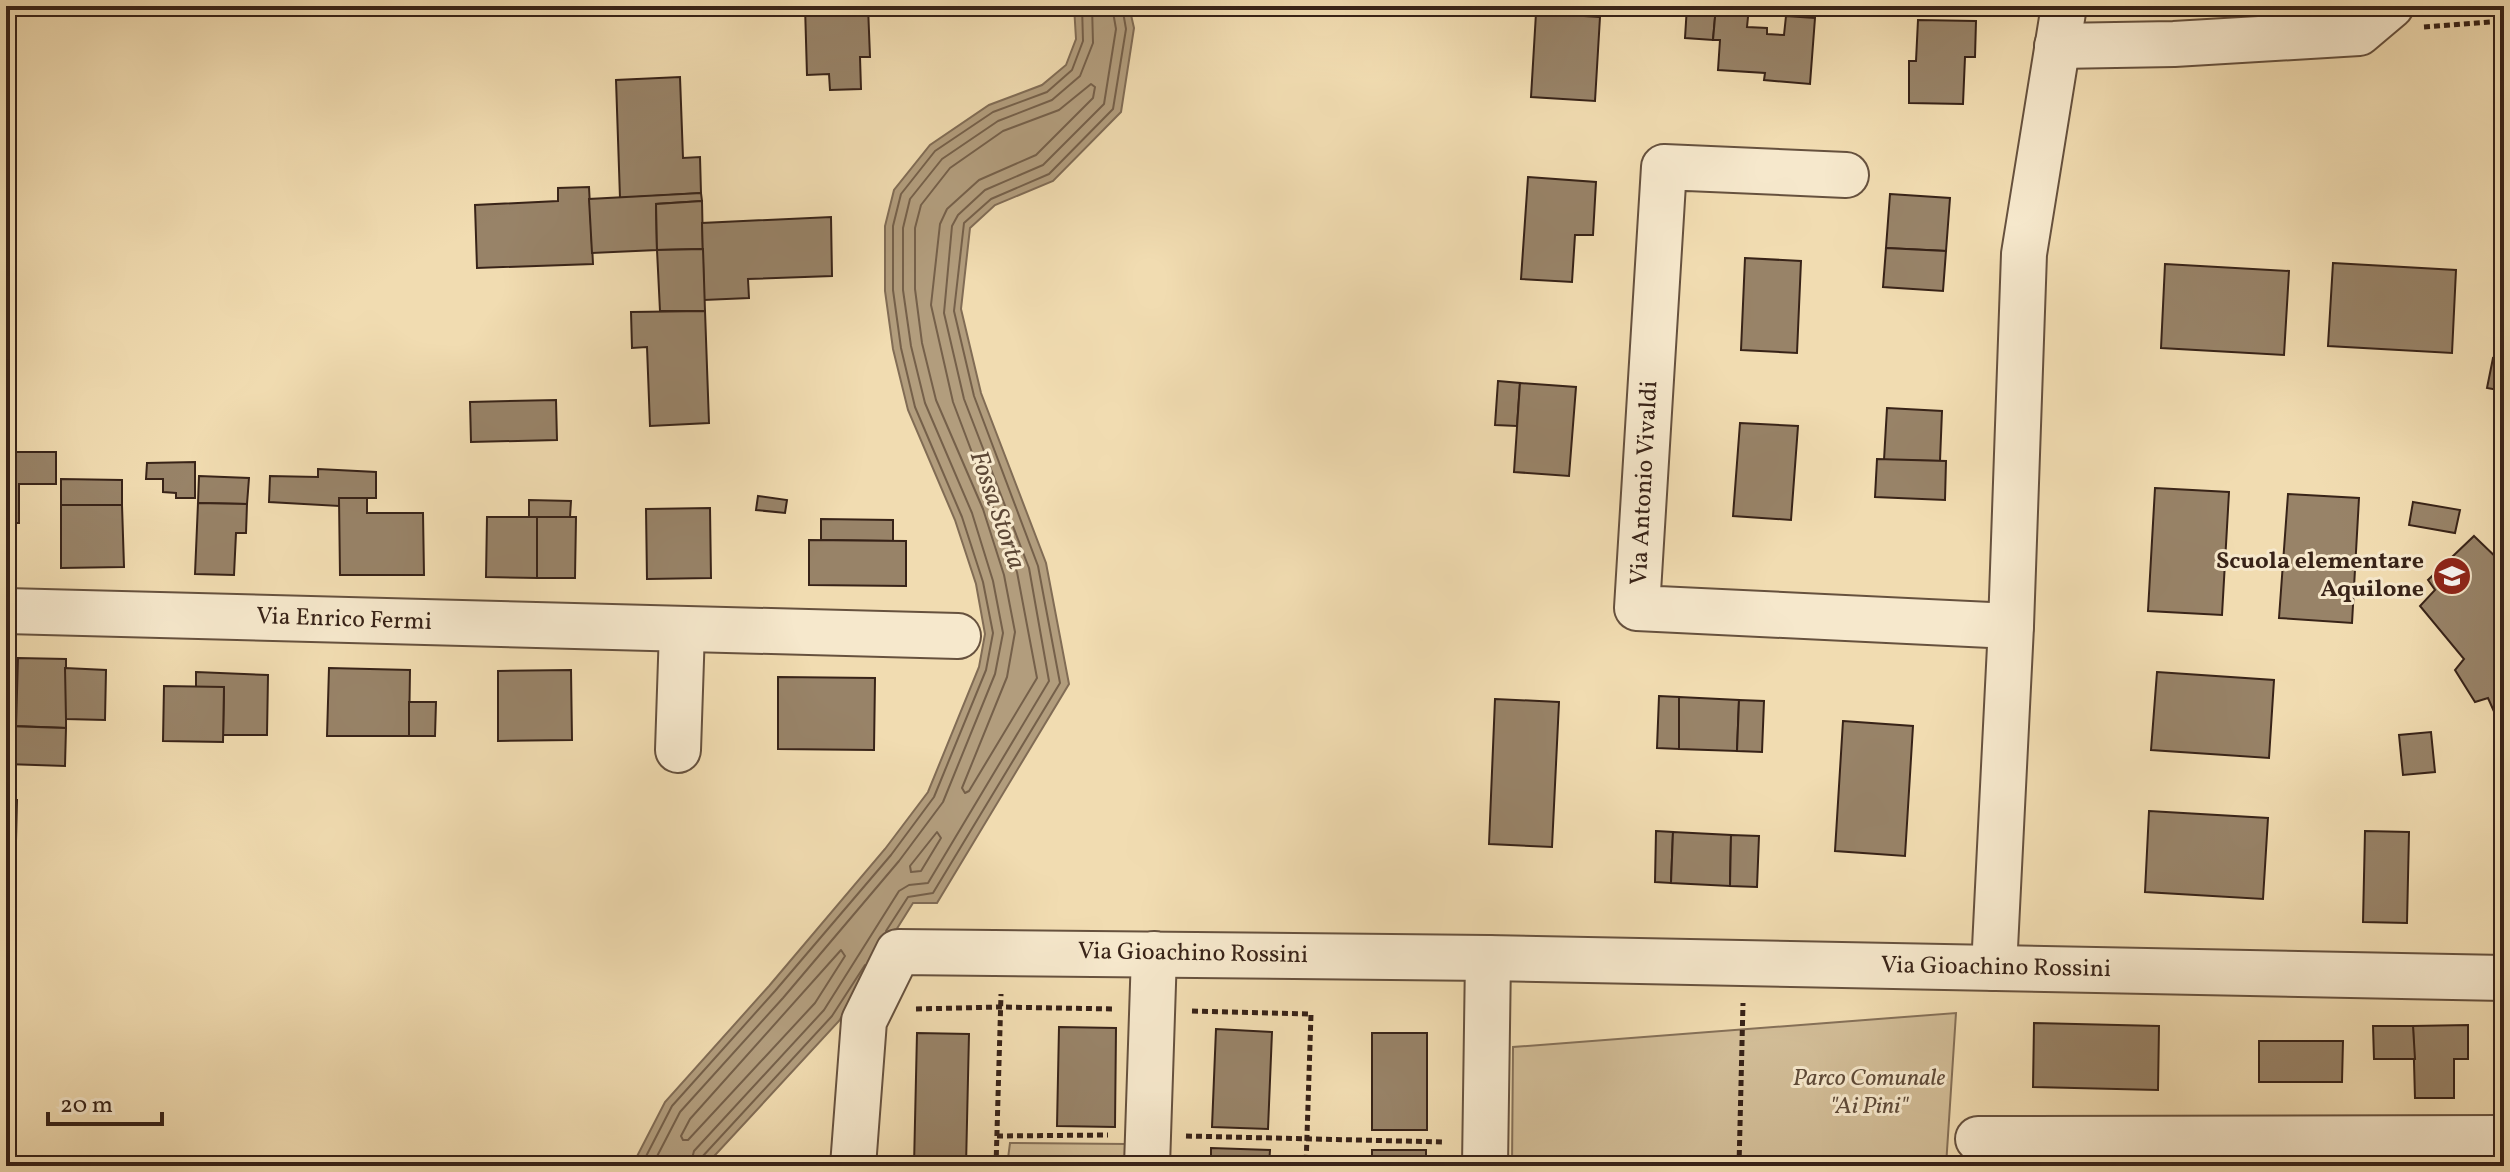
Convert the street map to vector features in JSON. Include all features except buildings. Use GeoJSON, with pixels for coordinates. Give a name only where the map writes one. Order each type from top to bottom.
{"type":"FeatureCollection","features":[{"type":"Feature","properties":{"kind":"street"},"geometry":{"type":"LineString","coordinates":[[1994,968],[2011,626],[2024,254],[2060,26],[2174,44],[2375,19]]}},
{"type":"Feature","properties":{"kind":"street","name":"Via Antonio Vivaldi"},"geometry":{"type":"LineString","coordinates":[[1846,175],[1664,167],[1637,608],[2011,626]]}},
{"type":"Feature","properties":{"kind":"street","name":"Via Enrico Fermi"},"geometry":{"type":"LineString","coordinates":[[6,611],[958,636]]}},
{"type":"Feature","properties":{"kind":"street"},"geometry":{"type":"LineString","coordinates":[[678,750],[682,630]]}},
{"type":"Feature","properties":{"kind":"street","name":"Via Gioachino Rossini"},"geometry":{"type":"LineString","coordinates":[[853,1166],[864,1021],[898,952],[1488,958],[2504,978]]}},
{"type":"Feature","properties":{"kind":"street"},"geometry":{"type":"LineString","coordinates":[[1148,1150],[1154,954]]}},
{"type":"Feature","properties":{"kind":"street"},"geometry":{"type":"LineString","coordinates":[[1485,1166],[1488,958]]}},
{"type":"Feature","properties":{"kind":"street"},"geometry":{"type":"LineString","coordinates":[[1978,1139],[2504,1138]]}},
{"type":"Feature","properties":{"kind":"path"},"geometry":{"type":"LineString","coordinates":[[2375,19],[2504,21]]}},
{"type":"Feature","properties":{"kind":"path"},"geometry":{"type":"LineString","coordinates":[[996,1166],[1003,953]]}},
{"type":"Feature","properties":{"kind":"path"},"geometry":{"type":"LineString","coordinates":[[1739,1166],[1744,963]]}},
{"type":"Feature","properties":{"kind":"path"},"geometry":{"type":"LineString","coordinates":[[997,1136],[1148,1150],[1439,1142]]}},
{"type":"Feature","properties":{"kind":"green space"},"geometry":{"type":"Polygon","coordinates":[[[2381,6],[2504,6],[2380,15],[2381,6]]]}},
{"type":"Feature","properties":{"kind":"green space","name":"Parco Comunale \"Ai Pini\""},"geometry":{"type":"Polygon","coordinates":[[[1956,1013],[1946,1166],[1512,1166],[1513,1047],[1956,1013]]]}},
{"type":"Feature","properties":{"kind":"green space"},"geometry":{"type":"Polygon","coordinates":[[[1010,1143],[1126,1144],[1126,1166],[1007,1166],[1010,1143]]]}},
{"type":"Feature","properties":{"kind":"water","name":"Fossa Storta"},"geometry":{"type":"Polygon","coordinates":[[[1074,6],[1129,6],[1134,28],[1121,112],[1053,181],[995,205],[970,228],[961,309],[981,393],[1046,563],[1069,684],[937,903],[913,903],[839,1021],[705,1166],[632,1166],[665,1102],[769,986],[885,849],[928,792],[979,667],[985,634],[976,584],[955,520],[908,410],[893,349],[885,291],[885,226],[894,190],[930,145],[989,105],[1042,85],[1066,65],[1076,39],[1074,6]]]}},
{"type":"Feature","properties":{"kind":"place","name":"Scuola elementare Aquilone"},"geometry":{"type":"Point","coordinates":[2452,576]}}]}
